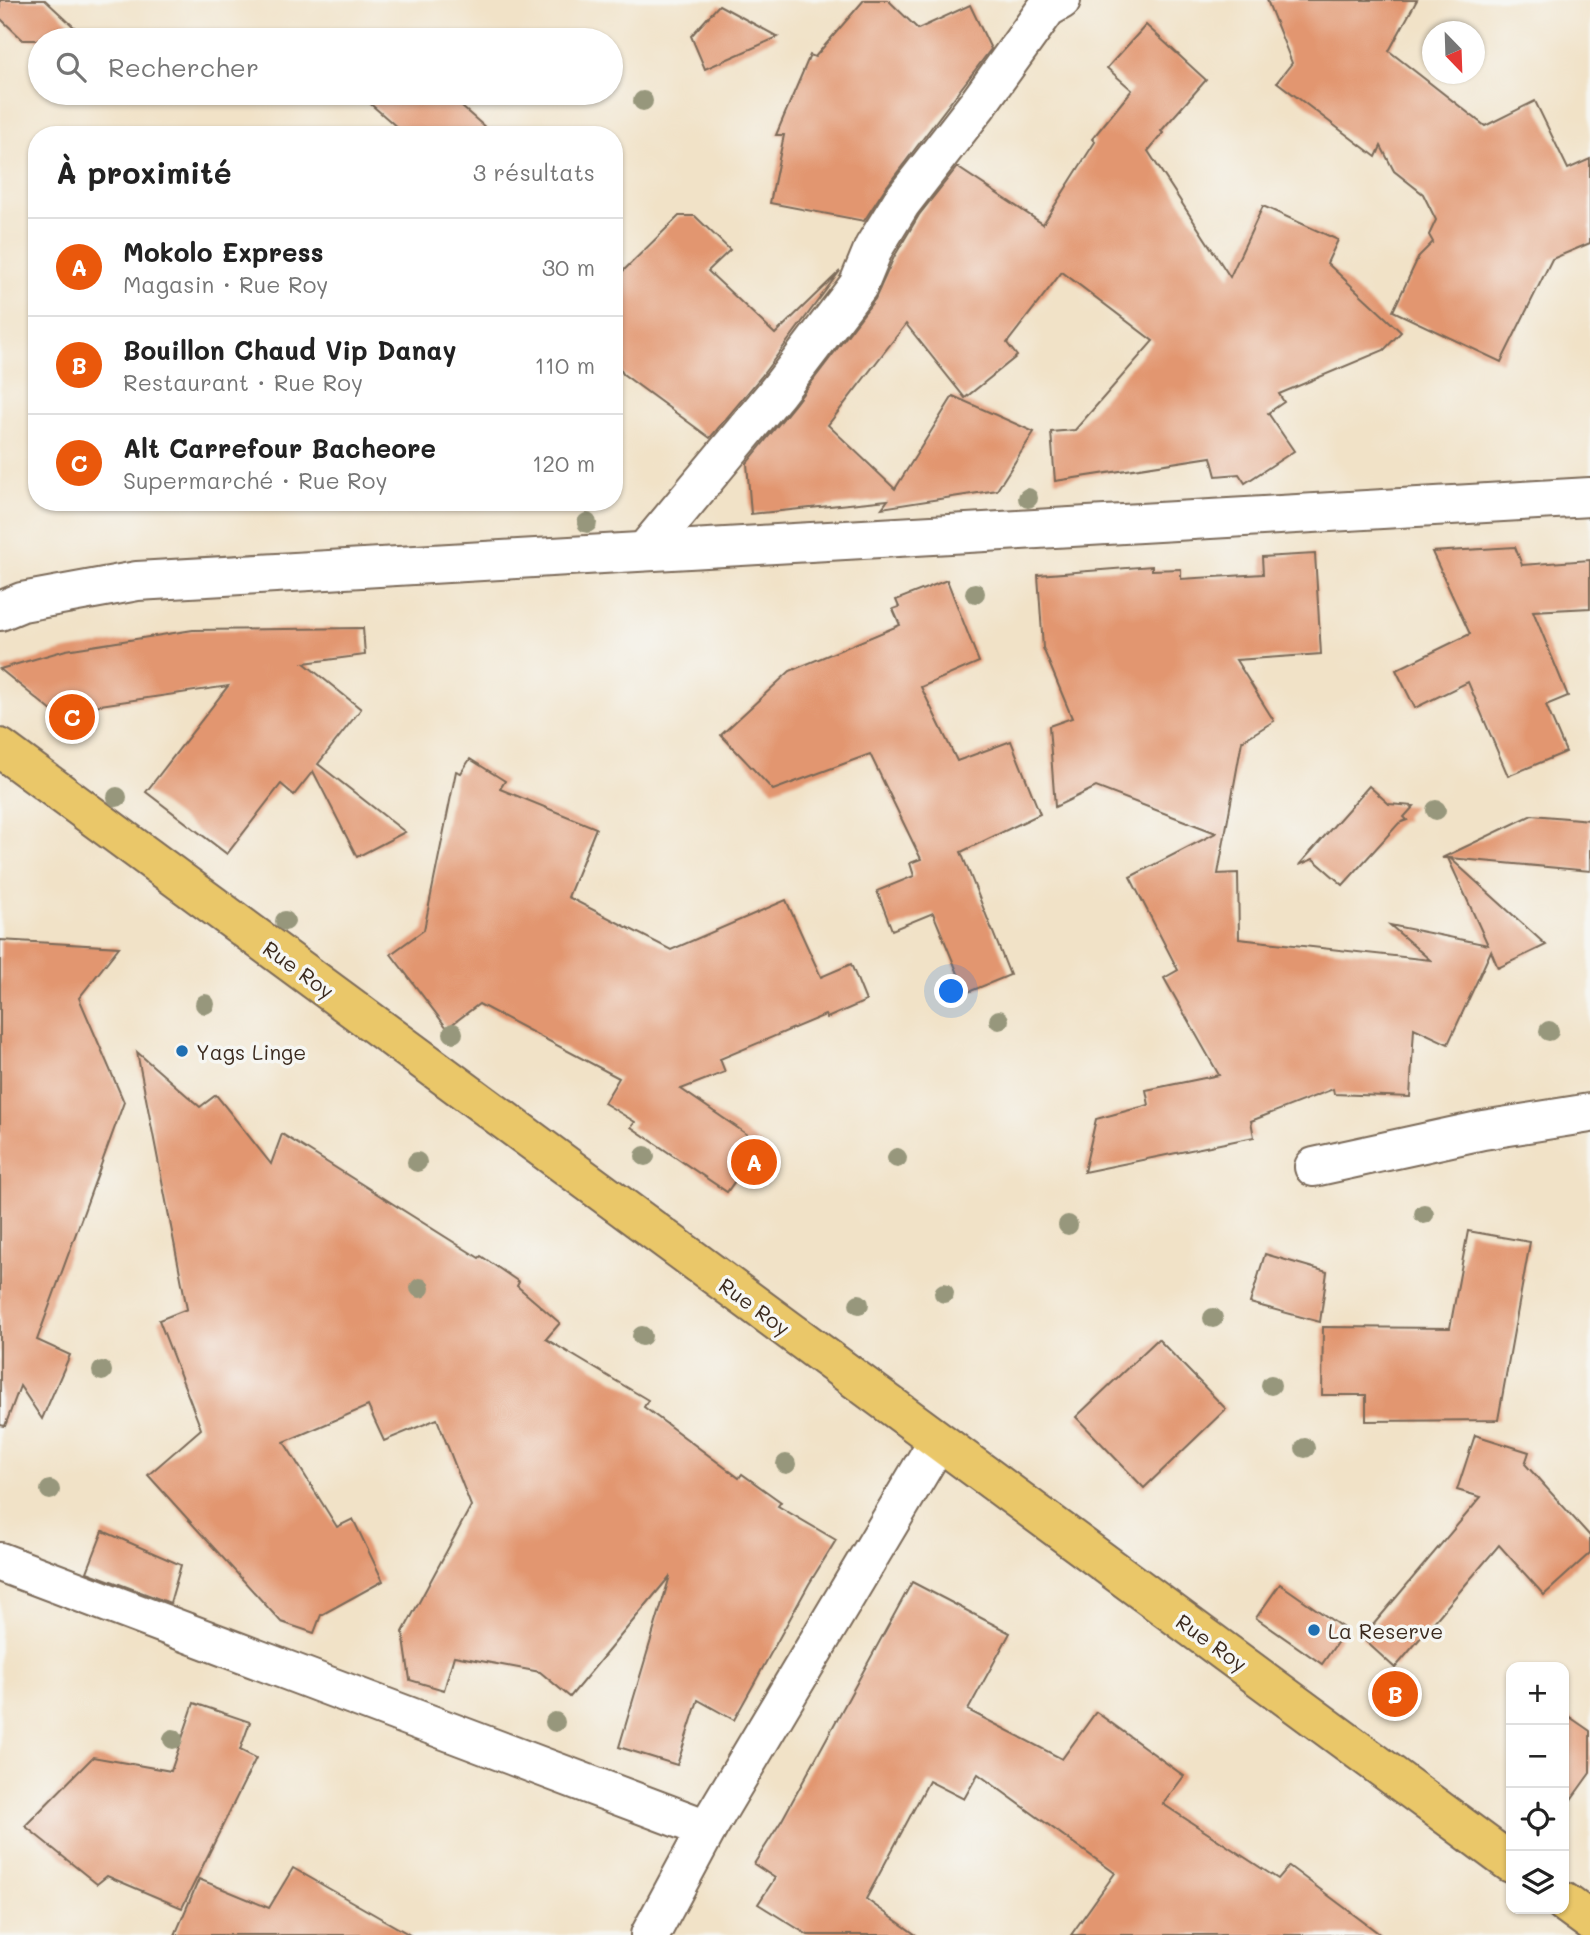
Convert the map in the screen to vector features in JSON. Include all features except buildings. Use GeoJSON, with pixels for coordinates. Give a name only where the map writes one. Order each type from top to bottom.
{"type":"FeatureCollection","features":[{"type":"Feature","properties":{"kind":"main road","name":"Rue Roy"},"geometry":{"type":"LineString","coordinates":[[0,748],[1506,1859]]}},
{"type":"Feature","properties":{"kind":"main road"},"geometry":{"type":"LineString","coordinates":[[1569,1906],[1590,1921]]}},
{"type":"Feature","properties":{"kind":"street"},"geometry":{"type":"LineString","coordinates":[[645,551],[778,391],[858,286],[873,247],[901,203],[978,104],[1047,8],[1061,0]]}},
{"type":"Feature","properties":{"kind":"street"},"geometry":{"type":"LineString","coordinates":[[0,611],[22,602],[137,581],[1590,497]]}},
{"type":"Feature","properties":{"kind":"street"},"geometry":{"type":"LineString","coordinates":[[1314,1167],[1483,1130],[1590,1113]]}},
{"type":"Feature","properties":{"kind":"street"},"geometry":{"type":"LineString","coordinates":[[650,1935],[708,1829],[938,1441]]}},
{"type":"Feature","properties":{"kind":"street"},"geometry":{"type":"LineString","coordinates":[[0,1562],[708,1829]]}},
{"type":"Feature","properties":{"kind":"place","name":"Alt Carrefour Bacheore"},"geometry":{"type":"Point","coordinates":[72,717]}},
{"type":"Feature","properties":{"kind":"place","name":"Yags Linge"},"geometry":{"type":"Point","coordinates":[182,1051]}},
{"type":"Feature","properties":{"kind":"place","name":"Mokolo Express"},"geometry":{"type":"Point","coordinates":[754,1162]}},
{"type":"Feature","properties":{"kind":"place","name":"La Reserve"},"geometry":{"type":"Point","coordinates":[1314,1630]}},
{"type":"Feature","properties":{"kind":"place","name":"Bouillon Chaud Vip Danay"},"geometry":{"type":"Point","coordinates":[1395,1694]}}]}
